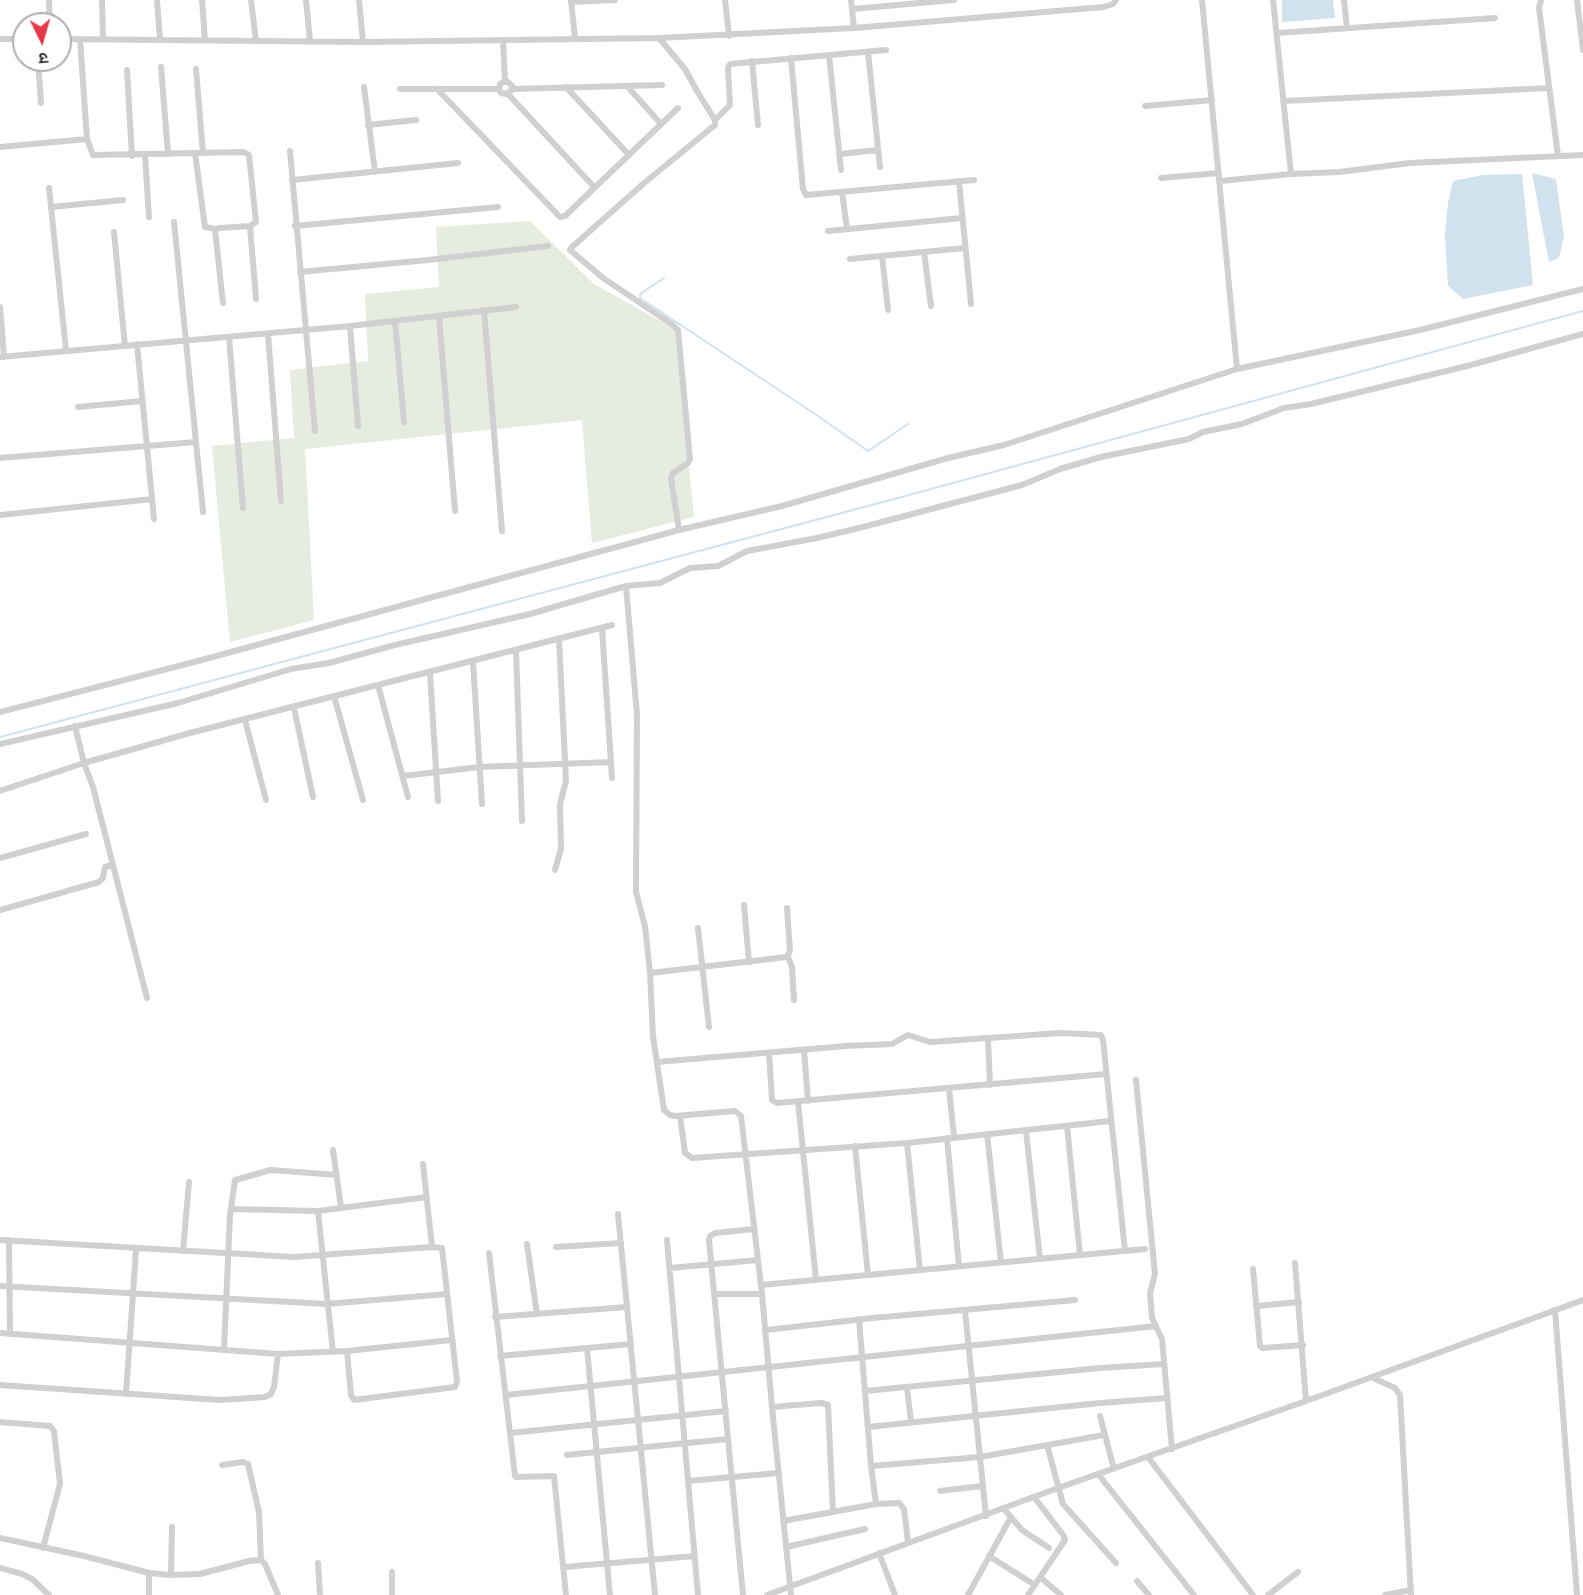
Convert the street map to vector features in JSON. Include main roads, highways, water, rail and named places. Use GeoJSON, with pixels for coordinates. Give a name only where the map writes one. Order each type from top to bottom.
{"type":"FeatureCollection","features":[{"type":"Feature","properties":{"kind":"water"},"geometry":{"type":"Polygon","coordinates":[[[1282,0],[1333,0],[1335,18],[1282,22],[1282,0]]]}},
{"type":"Feature","properties":{"kind":"water"},"geometry":{"type":"Polygon","coordinates":[[[1532,173],[1556,179],[1564,237],[1559,258],[1549,262],[1532,173]]]}},
{"type":"Feature","properties":{"kind":"water"},"geometry":{"type":"Polygon","coordinates":[[[1522,174],[1533,285],[1463,299],[1448,286],[1445,234],[1453,181],[1483,175],[1522,174]]]}},
{"type":"Feature","properties":{"kind":"waterway"},"geometry":{"type":"LineString","coordinates":[[664,278],[640,294],[640,298],[868,451],[908,424]]}},
{"type":"Feature","properties":{"kind":"waterway"},"geometry":{"type":"LineString","coordinates":[[0,737],[898,498],[1583,311]]}}]}
